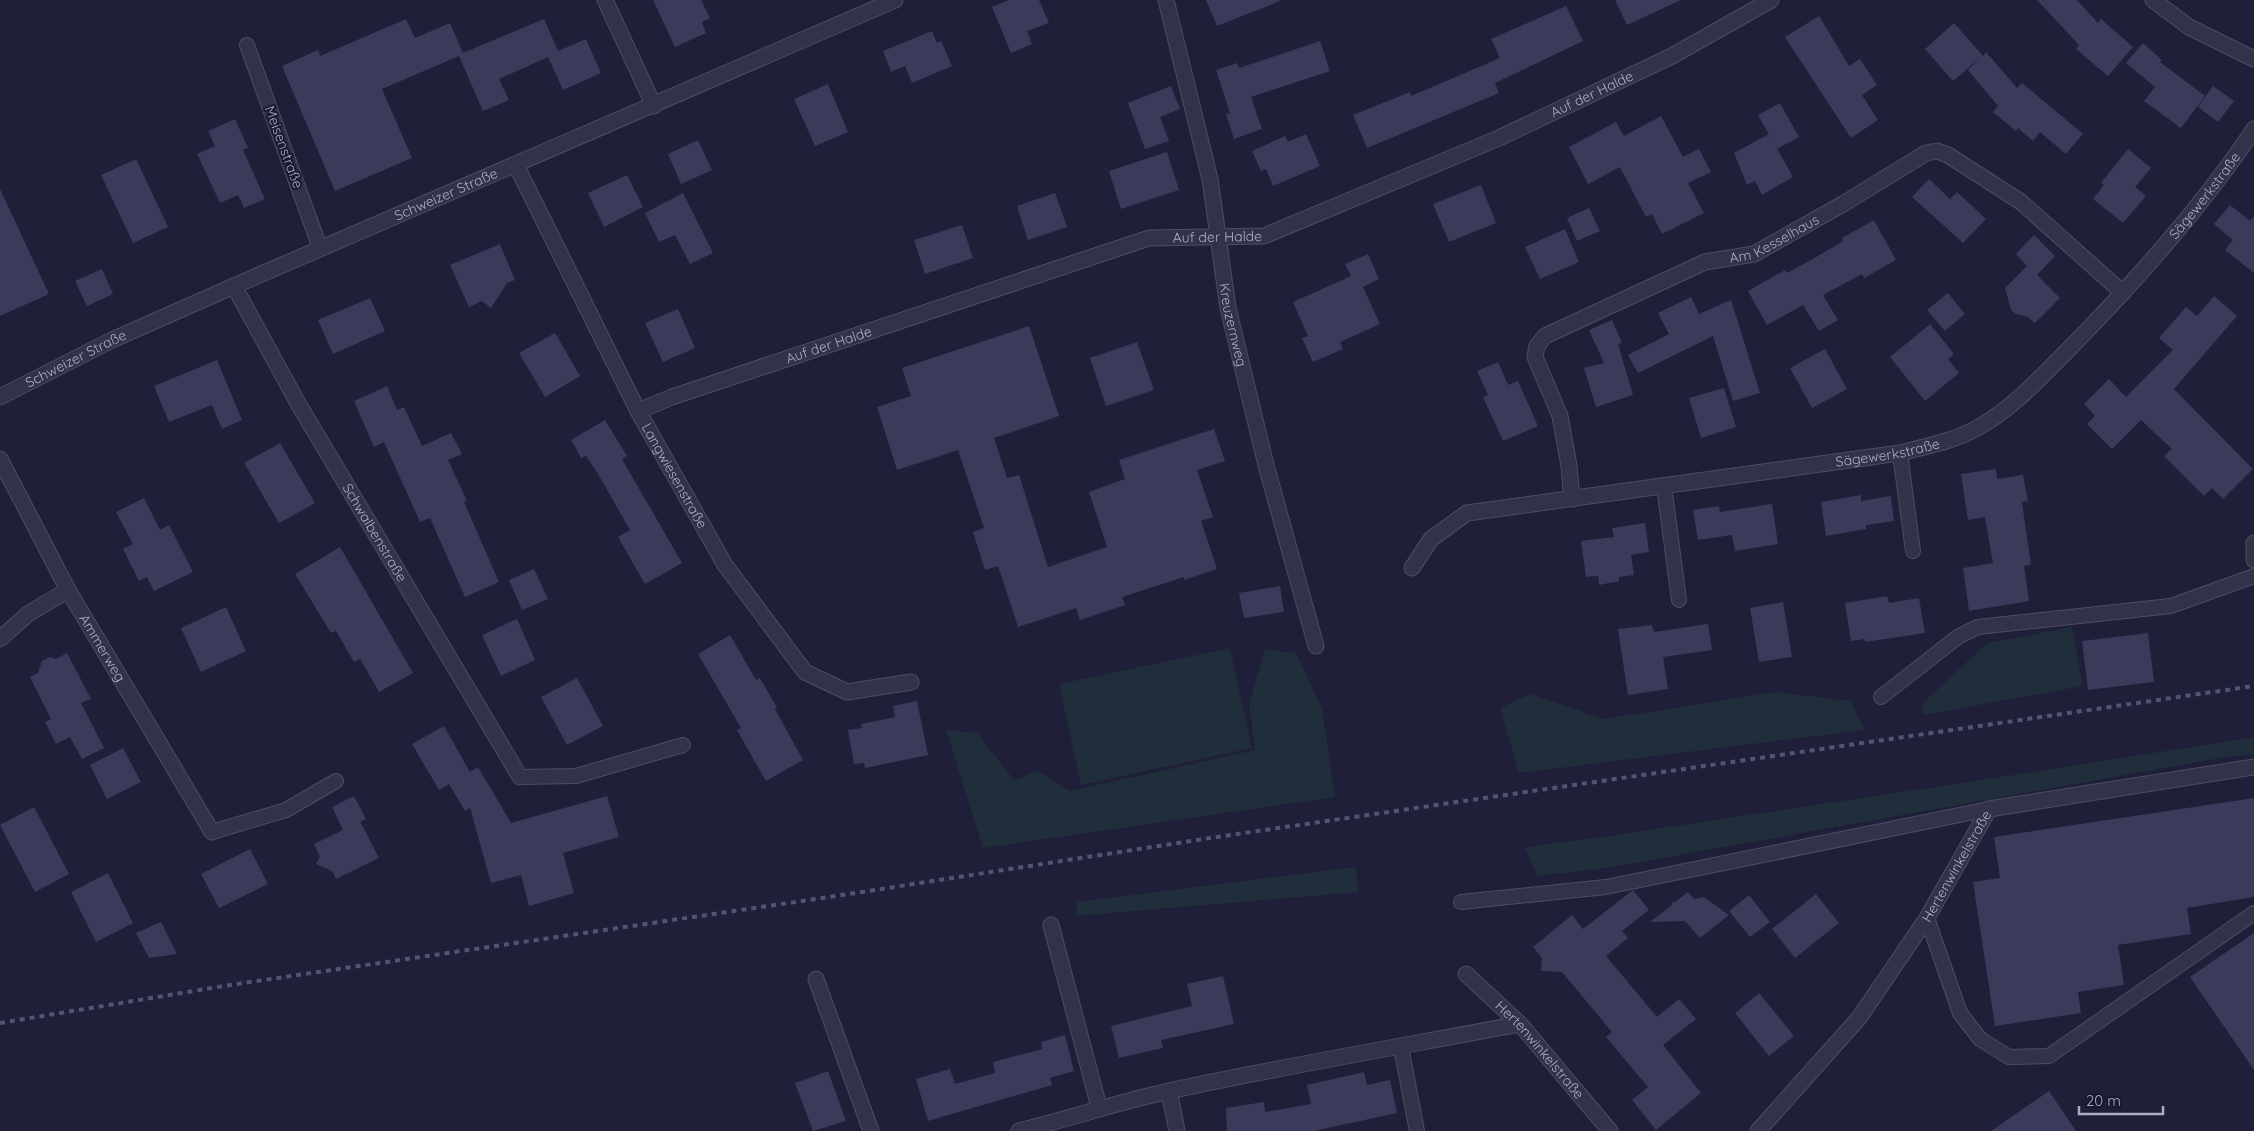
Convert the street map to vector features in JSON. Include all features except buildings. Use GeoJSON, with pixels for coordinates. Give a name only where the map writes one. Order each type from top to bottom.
{"type":"FeatureCollection","features":[{"type":"Feature","properties":{"kind":"street"},"geometry":{"type":"LineString","coordinates":[[605,0],[654,106]]}},
{"type":"Feature","properties":{"kind":"street","name":"Kreuzernweg"},"geometry":{"type":"LineString","coordinates":[[1166,0],[1210,180],[1228,308],[1266,465],[1316,646]]}},
{"type":"Feature","properties":{"kind":"street","name":"Auf der Halde"},"geometry":{"type":"LineString","coordinates":[[638,411],[681,394],[1149,238],[1264,236],[1499,138],[1672,56],[1771,0]]}},
{"type":"Feature","properties":{"kind":"street"},"geometry":{"type":"LineString","coordinates":[[2153,0],[2189,27],[2254,59]]}},
{"type":"Feature","properties":{"kind":"street","name":"Schweizer Straße"},"geometry":{"type":"LineString","coordinates":[[0,397],[112,340],[320,248],[654,106],[888,2]]}},
{"type":"Feature","properties":{"kind":"street","name":"Sägewerkstraße"},"geometry":{"type":"LineString","coordinates":[[1412,568],[1431,539],[1466,513],[1900,453],[1945,442],[1979,427],[2015,404],[2123,293],[2233,160],[2254,129]]}},
{"type":"Feature","properties":{"kind":"street","name":"Am Kesselhaus"},"geometry":{"type":"LineString","coordinates":[[1572,499],[1569,466],[1560,416],[1535,357],[1537,346],[1545,336],[1705,262],[1754,254],[1843,204],[1926,153],[1937,151],[1948,155],[2021,202],[2123,293]]}},
{"type":"Feature","properties":{"kind":"street","name":"Langwiesenstraße"},"geometry":{"type":"LineString","coordinates":[[516,165],[638,411],[725,565],[805,672],[847,692],[911,682]]}},
{"type":"Feature","properties":{"kind":"street","name":"Schwalbenstraße"},"geometry":{"type":"LineString","coordinates":[[234,286],[299,405],[520,777]]}},
{"type":"Feature","properties":{"kind":"street","name":"Ammerweg"},"geometry":{"type":"LineString","coordinates":[[0,459],[68,590],[212,832]]}},
{"type":"Feature","properties":{"kind":"street"},"geometry":{"type":"LineString","coordinates":[[2254,543],[2254,560]]}},
{"type":"Feature","properties":{"kind":"street"},"geometry":{"type":"LineString","coordinates":[[0,639],[28,614],[68,590]]}},
{"type":"Feature","properties":{"kind":"street","name":"Hertenwinkelstraße"},"geometry":{"type":"LineString","coordinates":[[1758,1131],[1859,1018],[1927,918],[1989,810],[2254,767]]}},
{"type":"Feature","properties":{"kind":"street"},"geometry":{"type":"LineString","coordinates":[[1051,925],[1099,1108]]}},
{"type":"Feature","properties":{"kind":"street","name":"Hertenwinkelstraße"},"geometry":{"type":"LineString","coordinates":[[1466,974],[1520,1024],[1610,1131]]}},
{"type":"Feature","properties":{"kind":"street"},"geometry":{"type":"LineString","coordinates":[[816,979],[871,1131]]}},
{"type":"Feature","properties":{"kind":"street"},"geometry":{"type":"LineString","coordinates":[[1019,1131],[1067,1125],[1099,1108],[1169,1091],[1520,1024]]}},
{"type":"Feature","properties":{"kind":"street"},"geometry":{"type":"LineString","coordinates":[[1169,1091],[1177,1131]]}},
{"type":"Feature","properties":{"kind":"lane","name":"Meisenstraße"},"geometry":{"type":"LineString","coordinates":[[247,45],[320,248]]}},
{"type":"Feature","properties":{"kind":"lane"},"geometry":{"type":"LineString","coordinates":[[1900,453],[1913,551]]}},
{"type":"Feature","properties":{"kind":"lane"},"geometry":{"type":"LineString","coordinates":[[1664,486],[1679,600]]}},
{"type":"Feature","properties":{"kind":"lane"},"geometry":{"type":"LineString","coordinates":[[1881,697],[1960,636],[1978,627],[2171,606],[2254,576]]}},
{"type":"Feature","properties":{"kind":"lane"},"geometry":{"type":"LineString","coordinates":[[520,777],[576,776],[683,745]]}},
{"type":"Feature","properties":{"kind":"lane"},"geometry":{"type":"LineString","coordinates":[[212,832],[286,810],[336,781]]}},
{"type":"Feature","properties":{"kind":"lane"},"geometry":{"type":"LineString","coordinates":[[1461,902],[1606,886],[1989,810]]}},
{"type":"Feature","properties":{"kind":"lane"},"geometry":{"type":"LineString","coordinates":[[1927,918],[1960,1012],[1980,1039],[2008,1057],[2049,1056],[2254,913]]}},
{"type":"Feature","properties":{"kind":"lane"},"geometry":{"type":"LineString","coordinates":[[1401,1046],[1417,1131]]}},
{"type":"Feature","properties":{"kind":"shaded area"},"geometry":{"type":"Polygon","coordinates":[[[2072,627],[2083,686],[1923,715],[1922,704],[1987,643],[2072,627]]]}},
{"type":"Feature","properties":{"kind":"shaded area"},"geometry":{"type":"Polygon","coordinates":[[[1230,648],[1252,748],[1081,785],[1059,684],[1230,648]]]}},
{"type":"Feature","properties":{"kind":"shaded area"},"geometry":{"type":"Polygon","coordinates":[[[1265,649],[1296,653],[1322,708],[1335,797],[983,848],[946,730],[977,733],[1015,781],[1037,770],[1070,791],[1255,750],[1249,704],[1265,649]]]}},
{"type":"Feature","properties":{"kind":"shaded area"},"geometry":{"type":"Polygon","coordinates":[[[1776,692],[1850,701],[1865,730],[1519,773],[1500,708],[1530,694],[1603,719],[1776,692]]]}},
{"type":"Feature","properties":{"kind":"shaded area"},"geometry":{"type":"Polygon","coordinates":[[[2254,737],[2254,754],[2226,757],[1607,868],[1537,876],[1525,847],[1975,781],[2254,737]]]}},
{"type":"Feature","properties":{"kind":"shaded area"},"geometry":{"type":"Polygon","coordinates":[[[1356,867],[1358,892],[1077,916],[1077,902],[1356,867]]]}},
{"type":"Feature","properties":{"kind":"railway"},"geometry":{"type":"LineString","coordinates":[[0,1023],[230,985],[836,896],[1210,838],[2254,686]]}}]}
